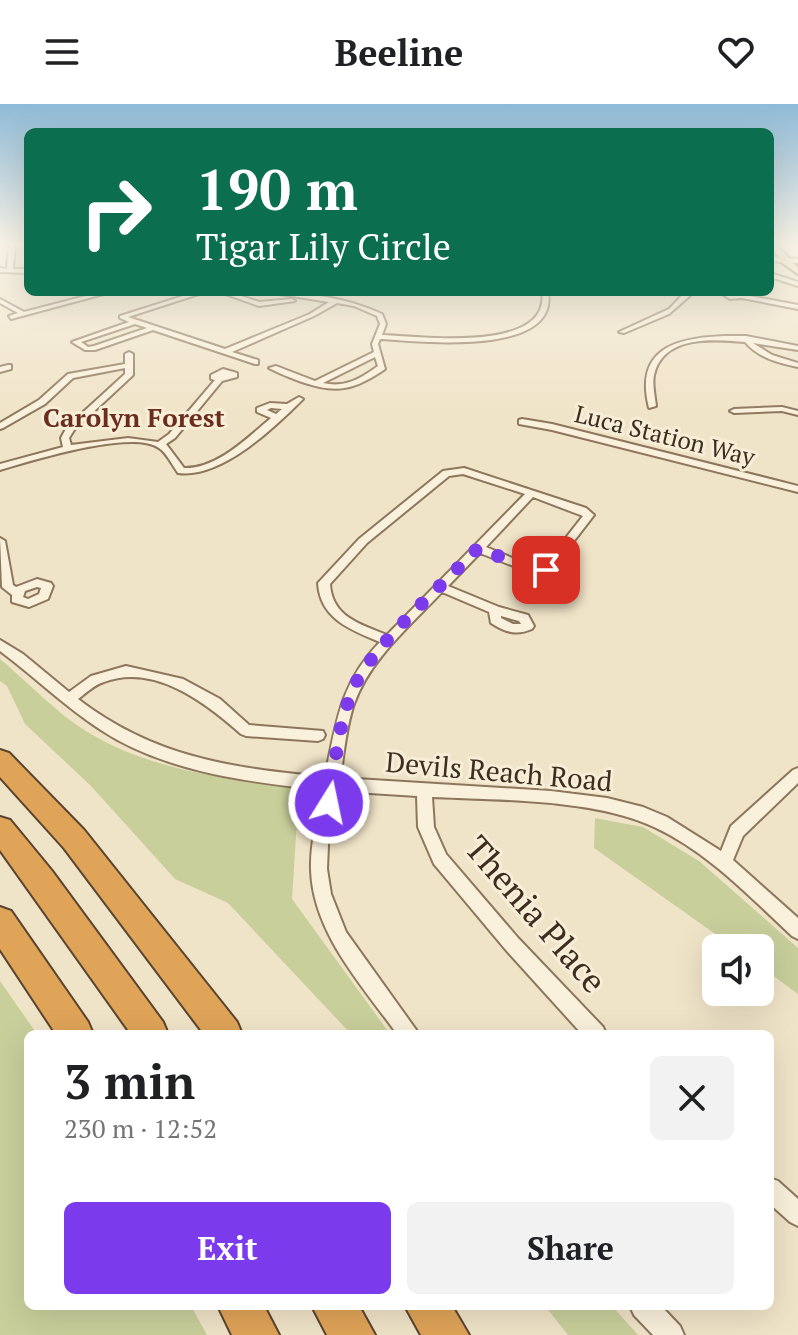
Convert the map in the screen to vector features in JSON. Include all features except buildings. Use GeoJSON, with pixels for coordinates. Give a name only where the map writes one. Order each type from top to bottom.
{"type":"FeatureCollection","features":[{"type":"Feature","properties":{"kind":"highway"},"geometry":{"type":"LineString","coordinates":[[0,760],[74,839],[222,1030]]}},
{"type":"Feature","properties":{"kind":"highway"},"geometry":{"type":"LineString","coordinates":[[0,829],[42,881],[148,1030]]}},
{"type":"Feature","properties":{"kind":"highway"},"geometry":{"type":"LineString","coordinates":[[0,922],[73,1030]]}},
{"type":"Feature","properties":{"kind":"highway"},"geometry":{"type":"LineString","coordinates":[[241,1310],[257,1335]]}},
{"type":"Feature","properties":{"kind":"highway"},"geometry":{"type":"LineString","coordinates":[[336,1310],[353,1335]]}},
{"type":"Feature","properties":{"kind":"highway"},"geometry":{"type":"LineString","coordinates":[[429,1310],[447,1335]]}},
{"type":"Feature","properties":{"kind":"street"},"geometry":{"type":"LineString","coordinates":[[11,317],[74,300]]}},
{"type":"Feature","properties":{"kind":"street"},"geometry":{"type":"LineString","coordinates":[[171,300],[122,317],[255,362]]}},
{"type":"Feature","properties":{"kind":"street"},"geometry":{"type":"LineString","coordinates":[[252,300],[264,304],[282,300]]}},
{"type":"Feature","properties":{"kind":"street"},"geometry":{"type":"LineString","coordinates":[[273,368],[332,389],[345,388],[382,367],[377,337],[383,324],[376,312],[331,300]]}},
{"type":"Feature","properties":{"kind":"street"},"geometry":{"type":"LineString","coordinates":[[377,337],[511,335],[543,313],[547,300]]}},
{"type":"Feature","properties":{"kind":"street"},"geometry":{"type":"LineString","coordinates":[[622,332],[637,322],[671,310],[678,300]]}},
{"type":"Feature","properties":{"kind":"street"},"geometry":{"type":"LineString","coordinates":[[769,300],[798,307]]}},
{"type":"Feature","properties":{"kind":"street"},"geometry":{"type":"LineString","coordinates":[[0,301],[24,314]]}},
{"type":"Feature","properties":{"kind":"street"},"geometry":{"type":"LineString","coordinates":[[225,352],[312,315],[336,301]]}},
{"type":"Feature","properties":{"kind":"street"},"geometry":{"type":"LineString","coordinates":[[134,322],[75,342],[87,349],[95,348],[152,328]]}},
{"type":"Feature","properties":{"kind":"street"},"geometry":{"type":"LineString","coordinates":[[652,406],[648,383],[658,357],[673,347],[711,336],[746,338],[798,348]]}},
{"type":"Feature","properties":{"kind":"street"},"geometry":{"type":"LineString","coordinates":[[746,338],[750,345],[765,354],[798,365]]}},
{"type":"Feature","properties":{"kind":"street"},"geometry":{"type":"LineString","coordinates":[[317,383],[378,353]]}},
{"type":"Feature","properties":{"kind":"street"},"geometry":{"type":"LineString","coordinates":[[68,448],[65,438],[70,429],[129,375],[129,354]]}},
{"type":"Feature","properties":{"kind":"street"},"geometry":{"type":"LineString","coordinates":[[0,426],[42,402],[71,376],[130,365]]}},
{"type":"Feature","properties":{"kind":"street"},"geometry":{"type":"LineString","coordinates":[[0,467],[68,448],[132,442],[160,444],[172,436],[220,379]]}},
{"type":"Feature","properties":{"kind":"street"},"geometry":{"type":"LineString","coordinates":[[160,444],[181,471],[197,472],[224,459],[299,399]]}},
{"type":"Feature","properties":{"kind":"street"},"geometry":{"type":"LineString","coordinates":[[276,417],[260,410],[270,405],[288,407]]}},
{"type":"Feature","properties":{"kind":"street"},"geometry":{"type":"LineString","coordinates":[[734,411],[782,409],[798,413]]}},
{"type":"Feature","properties":{"kind":"street","name":"Luca Station Way"},"geometry":{"type":"LineString","coordinates":[[522,422],[798,489]]}},
{"type":"Feature","properties":{"kind":"street"},"geometry":{"type":"LineString","coordinates":[[388,641],[342,619],[326,602],[324,583],[345,557],[451,471],[464,471],[589,515],[550,568],[533,570],[478,548]]}},
{"type":"Feature","properties":{"kind":"street"},"geometry":{"type":"LineString","coordinates":[[406,1030],[340,938],[322,894],[320,845],[350,697],[364,669],[388,641],[532,493]]}},
{"type":"Feature","properties":{"kind":"street"},"geometry":{"type":"LineString","coordinates":[[0,541],[8,587],[16,593]]}},
{"type":"Feature","properties":{"kind":"street"},"geometry":{"type":"LineString","coordinates":[[440,587],[495,610]]}},
{"type":"Feature","properties":{"kind":"street","name":"Devils Reach Road"},"geometry":{"type":"LineString","coordinates":[[0,644],[115,734],[181,759],[233,770],[332,783],[596,802],[623,808],[675,829],[724,863],[798,930]]}},
{"type":"Feature","properties":{"kind":"street"},"geometry":{"type":"LineString","coordinates":[[69,699],[96,679],[126,671],[178,682],[215,703],[246,730],[318,735]]}},
{"type":"Feature","properties":{"kind":"street"},"geometry":{"type":"LineString","coordinates":[[724,863],[737,831],[798,774]]}},
{"type":"Feature","properties":{"kind":"street","name":"Thenia Place"},"geometry":{"type":"LineString","coordinates":[[424,789],[426,827],[440,859],[512,944],[592,1030]]}},
{"type":"Feature","properties":{"kind":"street"},"geometry":{"type":"LineString","coordinates":[[774,1193],[798,1214]]}},
{"type":"Feature","properties":{"kind":"street"},"geometry":{"type":"LineString","coordinates":[[647,1310],[671,1335]]}},
{"type":"Feature","properties":{"kind":"green space"},"geometry":{"type":"Polygon","coordinates":[[[0,659],[67,718],[91,734],[139,756],[192,772],[299,788],[292,899],[387,1030],[347,1030],[228,903],[175,879],[91,786],[25,724],[7,686],[0,681],[0,659]]]}},
{"type":"Feature","properties":{"kind":"green space"},"geometry":{"type":"Polygon","coordinates":[[[595,818],[643,827],[699,861],[798,948],[798,994],[774,976],[774,934],[715,934],[594,848],[595,818]]]}},
{"type":"Feature","properties":{"kind":"green space"},"geometry":{"type":"Polygon","coordinates":[[[0,981],[34,1030],[24,1030],[24,1310],[193,1310],[207,1335],[0,1335],[0,981]]]}},
{"type":"Feature","properties":{"kind":"green space"},"geometry":{"type":"Polygon","coordinates":[[[548,1310],[616,1310],[638,1335],[568,1335],[548,1310]]]}},
{"type":"Feature","properties":{"kind":"district","name":"Carolyn Forest"},"geometry":{"type":"Point","coordinates":[134,417]}},
{"type":"Feature","properties":{"kind":"route"},"geometry":{"type":"LineString","coordinates":[[329,803],[346,707],[364,669],[374,656],[478,548],[533,570],[546,570]]}}]}
